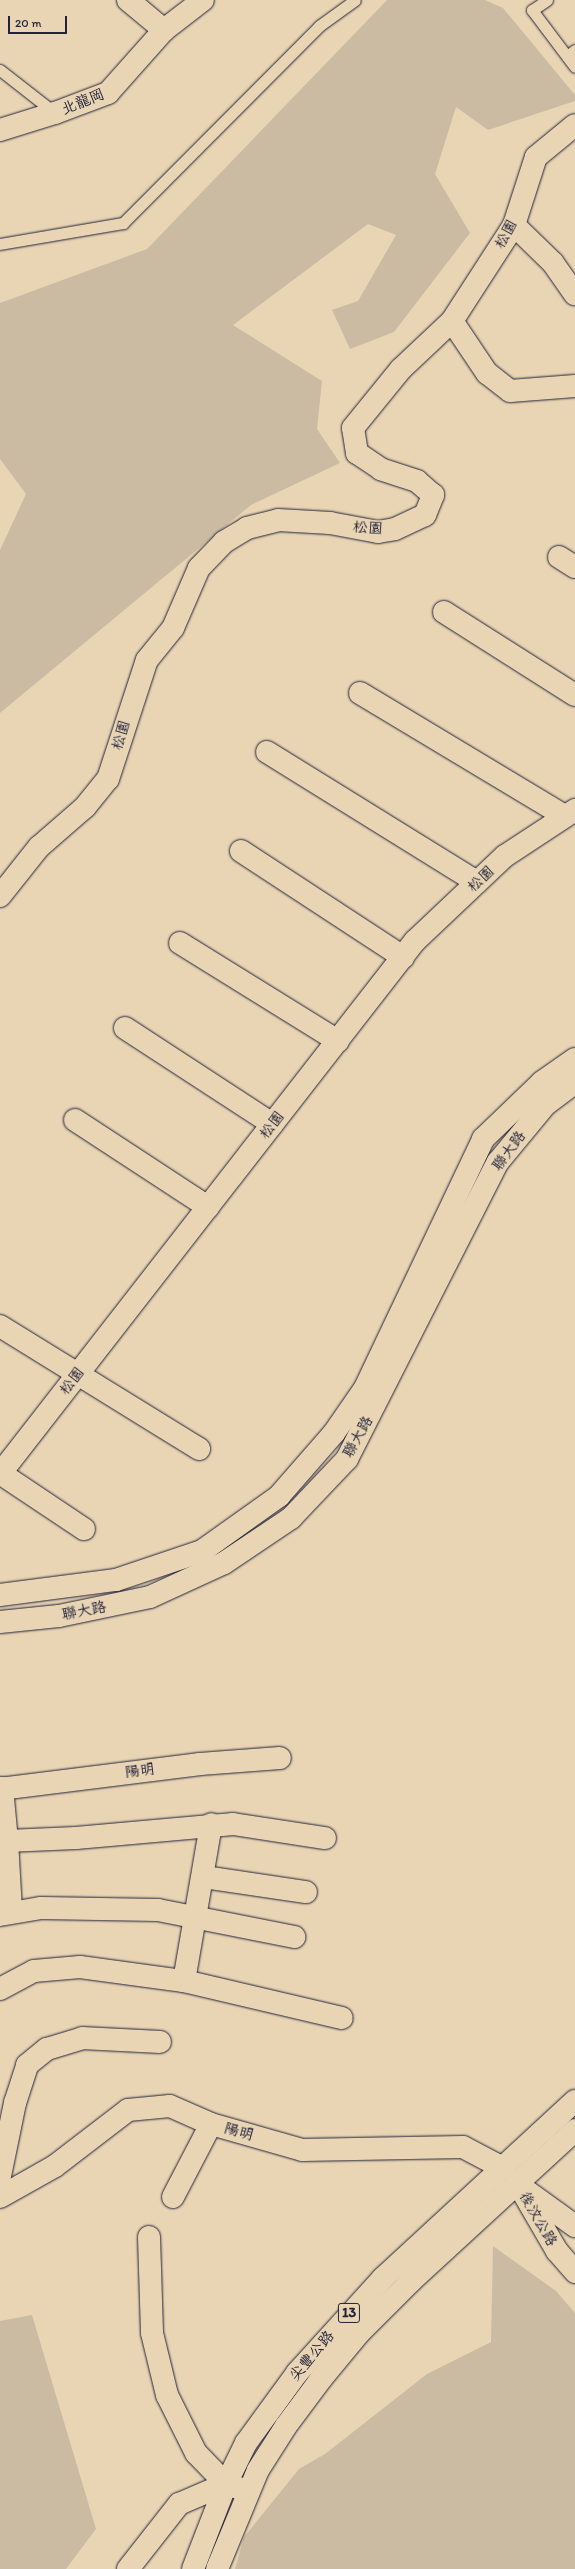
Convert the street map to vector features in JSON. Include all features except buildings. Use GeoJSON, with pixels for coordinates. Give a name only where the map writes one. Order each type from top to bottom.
{"type":"FeatureCollection","features":[{"type":"Feature","properties":{"kind":"street"},"geometry":{"type":"LineString","coordinates":[[128,0],[164,30]]}},
{"type":"Feature","properties":{"kind":"street","name":"北龍岡"},"geometry":{"type":"LineString","coordinates":[[0,130],[55,113],[108,93],[164,30],[203,0]]}},
{"type":"Feature","properties":{"kind":"street","name":"松園"},"geometry":{"type":"LineString","coordinates":[[0,896],[39,847],[85,808],[108,779],[147,660],[173,628],[199,568],[224,542],[247,528],[278,520],[330,523],[378,532],[396,529],[425,515],[434,495],[417,481],[381,469],[357,453],[353,428],[401,369],[452,321],[514,224],[536,157],[575,125]]}},
{"type":"Feature","properties":{"kind":"street"},"geometry":{"type":"LineString","coordinates":[[514,224],[553,262],[575,294]]}},
{"type":"Feature","properties":{"kind":"street"},"geometry":{"type":"LineString","coordinates":[[452,321],[487,373],[510,391],[575,386]]}},
{"type":"Feature","properties":{"kind":"street"},"geometry":{"type":"LineString","coordinates":[[444,612],[575,695]]}},
{"type":"Feature","properties":{"kind":"street"},"geometry":{"type":"LineString","coordinates":[[360,693],[570,813]]}},
{"type":"Feature","properties":{"kind":"street"},"geometry":{"type":"LineString","coordinates":[[267,752],[477,882]]}},
{"type":"Feature","properties":{"kind":"street","name":"松園"},"geometry":{"type":"LineString","coordinates":[[0,1473],[415,941],[505,856],[570,813]]}},
{"type":"Feature","properties":{"kind":"street"},"geometry":{"type":"LineString","coordinates":[[241,851],[403,957]]}},
{"type":"Feature","properties":{"kind":"street"},"geometry":{"type":"LineString","coordinates":[[180,943],[338,1041]]}},
{"type":"Feature","properties":{"kind":"street"},"geometry":{"type":"LineString","coordinates":[[125,1028],[272,1124]]}},
{"type":"Feature","properties":{"kind":"street","name":"聯大路"},"geometry":{"type":"LineString","coordinates":[[0,1595],[116,1580],[202,1551],[279,1496],[334,1433],[365,1388],[483,1139],[542,1082],[575,1059]]}},
{"type":"Feature","properties":{"kind":"street","name":"聯大路"},"geometry":{"type":"LineString","coordinates":[[0,1622],[59,1616],[150,1597],[224,1563],[292,1518],[347,1459],[498,1162],[545,1105],[575,1082]]}},
{"type":"Feature","properties":{"kind":"street"},"geometry":{"type":"LineString","coordinates":[[75,1120],[208,1207]]}},
{"type":"Feature","properties":{"kind":"street"},"geometry":{"type":"LineString","coordinates":[[0,1326],[199,1449]]}},
{"type":"Feature","properties":{"kind":"street"},"geometry":{"type":"LineString","coordinates":[[0,1473],[84,1529]]}},
{"type":"Feature","properties":{"kind":"street","name":"陽明"},"geometry":{"type":"LineString","coordinates":[[1,1788],[200,1764],[280,1758]]}},
{"type":"Feature","properties":{"kind":"street"},"geometry":{"type":"LineString","coordinates":[[1,1788],[6,1913],[41,1908],[158,1910],[195,1919],[294,1937]]}},
{"type":"Feature","properties":{"kind":"street"},"geometry":{"type":"LineString","coordinates":[[4,1842],[76,1838],[211,1824],[233,1824],[325,1838]]}},
{"type":"Feature","properties":{"kind":"street"},"geometry":{"type":"LineString","coordinates":[[184,1982],[204,1877],[211,1824]]}},
{"type":"Feature","properties":{"kind":"street"},"geometry":{"type":"LineString","coordinates":[[204,1877],[306,1892]]}},
{"type":"Feature","properties":{"kind":"street"},"geometry":{"type":"LineString","coordinates":[[0,1989],[34,1971],[80,1967],[184,1982],[342,2018]]}},
{"type":"Feature","properties":{"kind":"street"},"geometry":{"type":"LineString","coordinates":[[0,2176],[15,2103],[27,2065],[47,2049],[82,2038],[160,2042]]}},
{"type":"Feature","properties":{"kind":"street","name":"尖豐公路"},"geometry":{"type":"LineString","coordinates":[[192,2569],[226,2484],[246,2443],[269,2410],[340,2322],[383,2278],[575,2101]]}},
{"type":"Feature","properties":{"kind":"street","name":"陽明"},"geometry":{"type":"LineString","coordinates":[[0,2197],[55,2166],[128,2110],[170,2106],[211,2124],[302,2150],[463,2147],[503,2168],[518,2184]]}},
{"type":"Feature","properties":{"kind":"street"},"geometry":{"type":"LineString","coordinates":[[173,2197],[211,2124]]}},
{"type":"Feature","properties":{"kind":"street","name":"尖豐公路"},"geometry":{"type":"LineString","coordinates":[[217,2569],[247,2491],[286,2426],[359,2333],[411,2281],[575,2130]]}},
{"type":"Feature","properties":{"kind":"street","name":"後汶公路"},"geometry":{"type":"LineString","coordinates":[[518,2184],[575,2226]]}},
{"type":"Feature","properties":{"kind":"street","name":"後汶公路"},"geometry":{"type":"LineString","coordinates":[[518,2184],[557,2251],[575,2272]]}},
{"type":"Feature","properties":{"kind":"street"},"geometry":{"type":"LineString","coordinates":[[150,2237],[152,2332],[167,2395],[196,2453],[226,2484],[247,2491]]}},
{"type":"Feature","properties":{"kind":"street"},"geometry":{"type":"LineString","coordinates":[[128,2569],[180,2504],[226,2484]]}},
{"type":"Feature","properties":{"kind":"lane"},"geometry":{"type":"LineString","coordinates":[[0,244],[123,223],[319,26],[355,0]]}},
{"type":"Feature","properties":{"kind":"lane"},"geometry":{"type":"LineString","coordinates":[[548,0],[532,10],[571,53],[575,67]]}},
{"type":"Feature","properties":{"kind":"lane"},"geometry":{"type":"LineString","coordinates":[[0,70],[55,113]]}},
{"type":"Feature","properties":{"kind":"shaded area"},"geometry":{"type":"Polygon","coordinates":[[[387,0],[485,0],[503,8],[575,95],[575,101],[488,130],[456,107],[435,174],[470,233],[394,332],[350,349],[332,310],[358,301],[396,235],[368,224],[233,325],[322,381],[317,429],[340,463],[251,505],[0,713],[0,550],[26,494],[0,459],[0,303],[147,249],[387,0]]]}},
{"type":"Feature","properties":{"kind":"shaded area"},"geometry":{"type":"Polygon","coordinates":[[[493,2246],[556,2291],[575,2313],[575,2569],[235,2569],[244,2537],[299,2469],[325,2454],[427,2374],[491,2342],[493,2246]]]}},
{"type":"Feature","properties":{"kind":"shaded area"},"geometry":{"type":"Polygon","coordinates":[[[32,2315],[96,2529],[66,2569],[0,2569],[0,2321],[32,2315]]]}}]}
